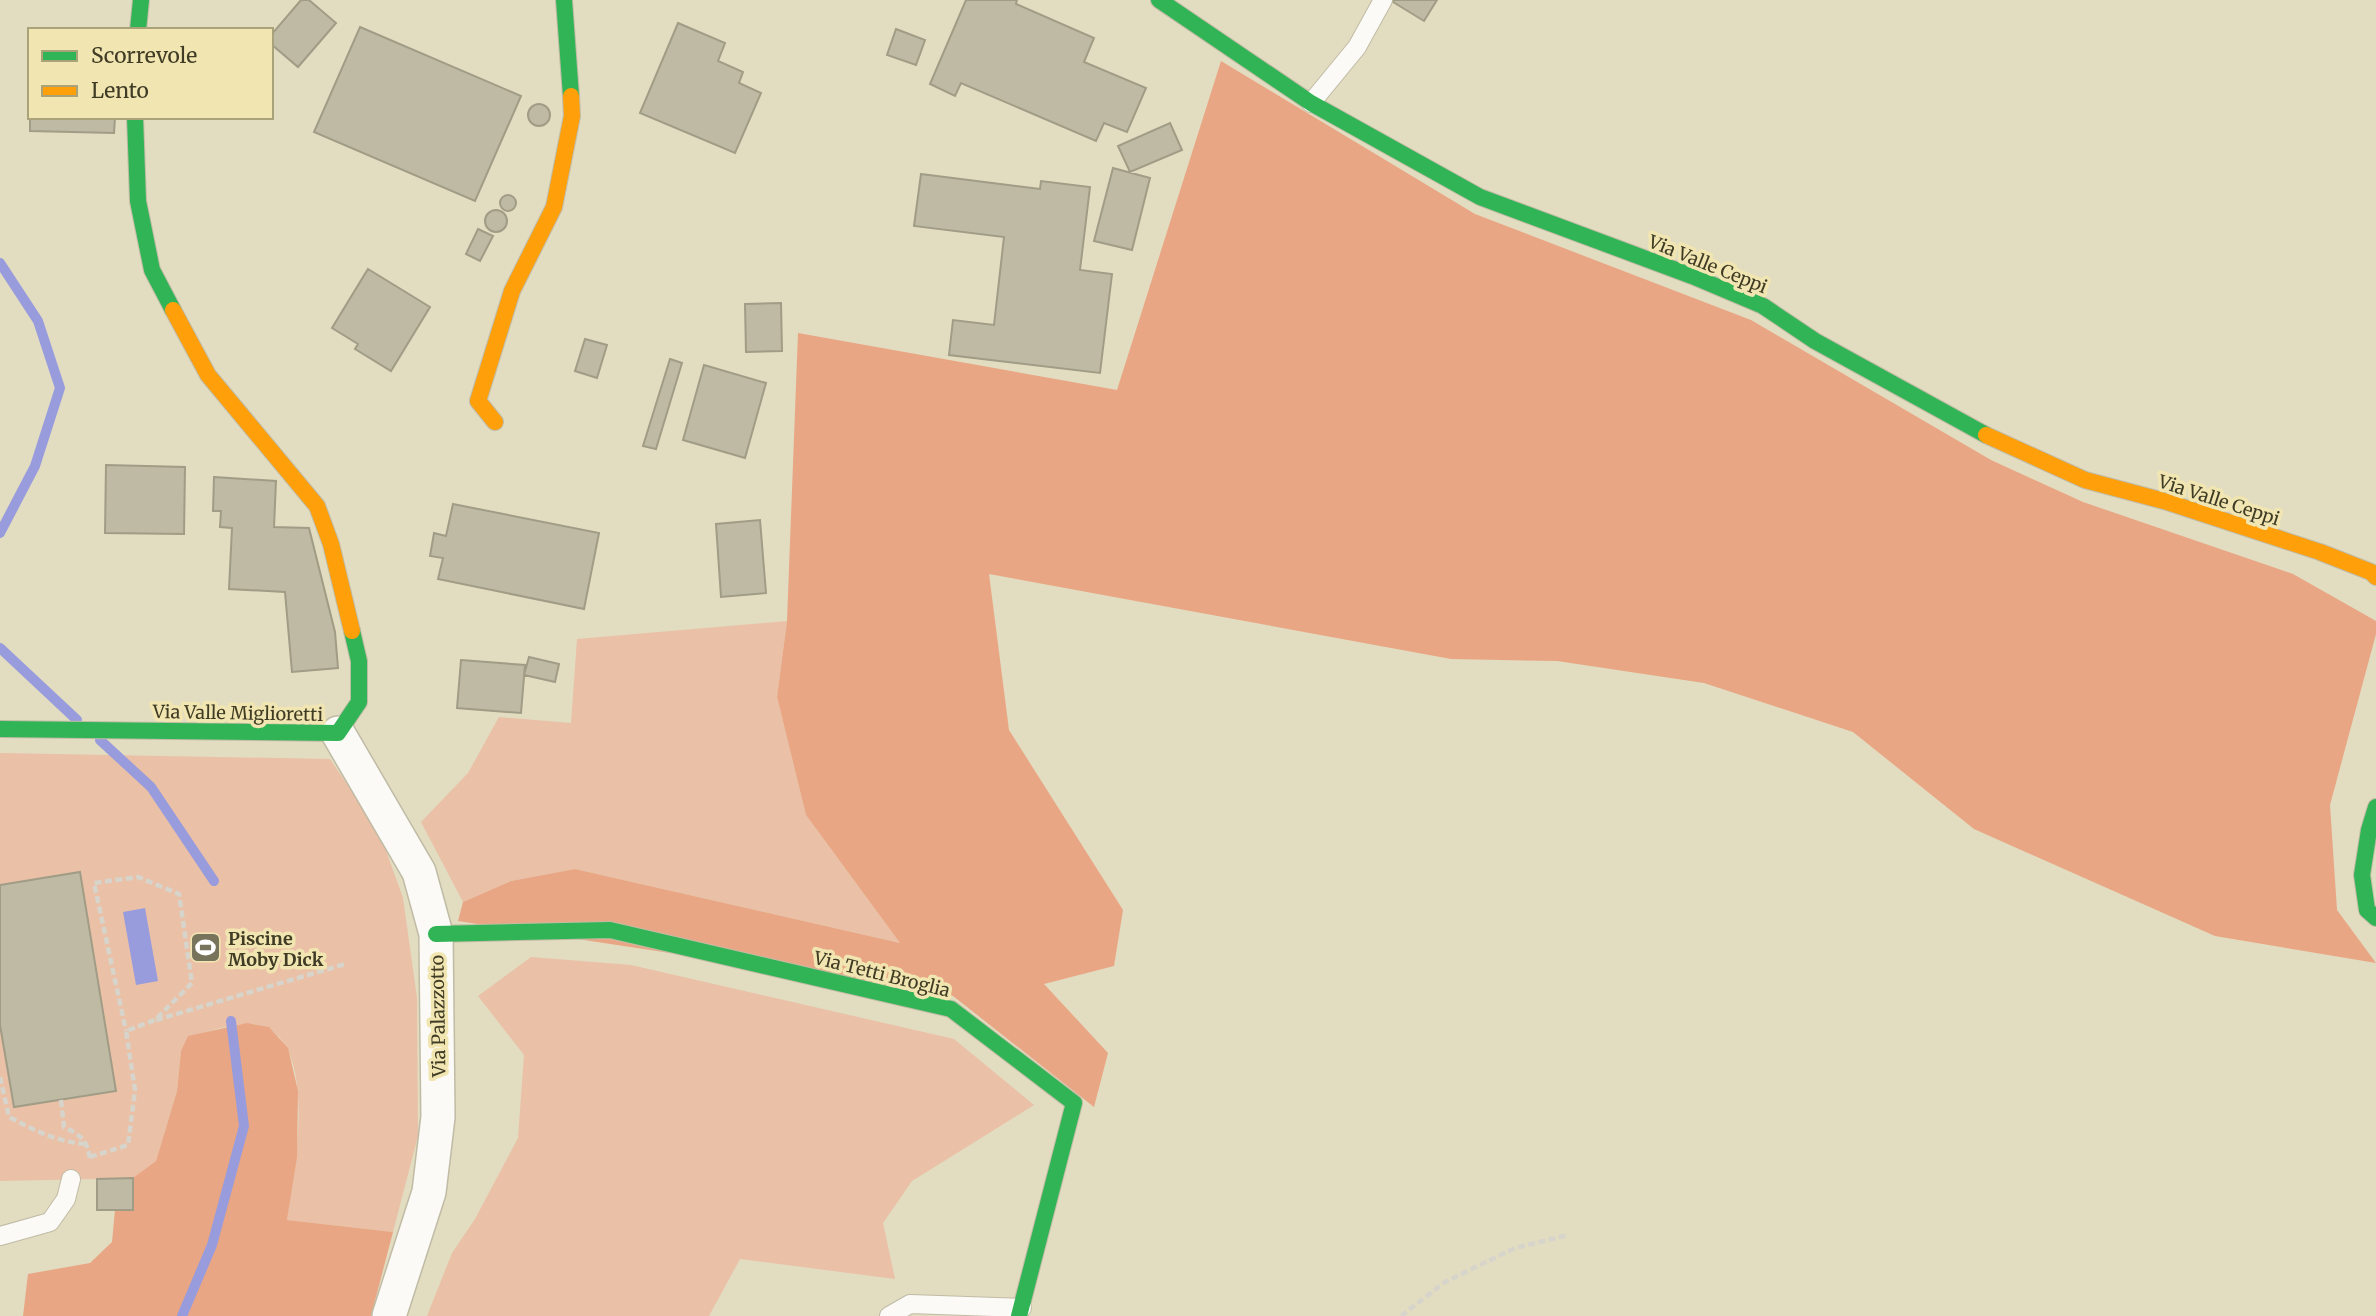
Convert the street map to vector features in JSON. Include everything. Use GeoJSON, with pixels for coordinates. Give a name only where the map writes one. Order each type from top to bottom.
{"type":"FeatureCollection","features":[{"type":"Feature","properties":{"kind":"street"},"geometry":{"type":"LineString","coordinates":[[138,28],[141,0]]}},
{"type":"Feature","properties":{"kind":"street"},"geometry":{"type":"LineString","coordinates":[[495,422],[478,401],[512,291],[554,207],[572,116],[564,0]]}},
{"type":"Feature","properties":{"kind":"street","name":"Via Valle Ceppi"},"geometry":{"type":"LineString","coordinates":[[1158,0],[1311,103],[1480,197],[1692,276],[1763,306],[1815,341],[2002,443],[2061,470],[2085,480],[2164,501],[2320,552],[2371,572],[2376,577]]}},
{"type":"Feature","properties":{"kind":"street","name":"Via Valle Miglioretti"},"geometry":{"type":"LineString","coordinates":[[0,729],[338,733],[359,702],[359,661],[331,544],[317,506],[208,374],[152,270],[138,201],[135,119]]}},
{"type":"Feature","properties":{"kind":"street","name":"Via Palazzotto"},"geometry":{"type":"LineString","coordinates":[[338,733],[419,872],[436,934],[438,1117],[429,1192],[389,1316]]}},
{"type":"Feature","properties":{"kind":"street"},"geometry":{"type":"LineString","coordinates":[[2376,807],[2369,830],[2362,875],[2367,910],[2376,918]]}},
{"type":"Feature","properties":{"kind":"street","name":"Via Tetti Broglia"},"geometry":{"type":"LineString","coordinates":[[436,934],[610,930],[951,1009],[1074,1103],[1020,1312]]}},
{"type":"Feature","properties":{"kind":"lane"},"geometry":{"type":"LineString","coordinates":[[1311,103],[1357,47],[1383,0]]}},
{"type":"Feature","properties":{"kind":"lane"},"geometry":{"type":"LineString","coordinates":[[0,1236],[50,1222],[65,1199],[71,1179]]}},
{"type":"Feature","properties":{"kind":"lane"},"geometry":{"type":"LineString","coordinates":[[889,1316],[910,1304],[1020,1312]]}},
{"type":"Feature","properties":{"kind":"path"},"geometry":{"type":"LineString","coordinates":[[90,1157],[128,1145],[135,1090],[126,1031],[94,883],[138,877],[178,894],[192,983],[155,1020]]}},
{"type":"Feature","properties":{"kind":"path"},"geometry":{"type":"LineString","coordinates":[[126,1031],[345,964]]}},
{"type":"Feature","properties":{"kind":"path"},"geometry":{"type":"LineString","coordinates":[[0,1077],[9,1117],[45,1135],[68,1143],[86,1144]]}},
{"type":"Feature","properties":{"kind":"path"},"geometry":{"type":"LineString","coordinates":[[61,1100],[64,1126],[78,1133],[86,1144],[91,1168]]}},
{"type":"Feature","properties":{"kind":"path"},"geometry":{"type":"LineString","coordinates":[[1401,1316],[1445,1282],[1492,1259],[1515,1248],[1568,1235]]}},
{"type":"Feature","properties":{"kind":"shaded area"},"geometry":{"type":"Polygon","coordinates":[[[1221,61],[1475,214],[1751,320],[1991,460],[2083,502],[2293,574],[2376,621],[2376,634],[2330,805],[2337,910],[2376,963],[2215,936],[1974,829],[1853,732],[1704,683],[1557,661],[1451,659],[989,574],[1009,730],[1123,910],[1114,966],[1044,984],[1108,1053],[1094,1107],[953,996],[458,921],[463,902],[511,881],[575,869],[900,943],[806,815],[777,697],[787,621],[798,333],[1117,390],[1221,61]]]}},
{"type":"Feature","properties":{"kind":"shaded area"},"geometry":{"type":"Polygon","coordinates":[[[787,621],[777,697],[806,815],[900,943],[575,869],[511,881],[463,902],[421,822],[468,773],[499,717],[571,723],[577,639],[787,621]]]}},
{"type":"Feature","properties":{"kind":"shaded area","name":"Piscine Moby Dick"},"geometry":{"type":"Polygon","coordinates":[[[0,753],[330,759],[379,831],[403,898],[417,998],[418,1136],[393,1232],[287,1220],[297,1151],[296,1075],[289,1054],[279,1037],[269,1028],[258,1025],[228,1026],[188,1037],[181,1051],[177,1091],[156,1161],[133,1179],[133,1210],[97,1210],[97,1179],[0,1181],[0,753]]]}},
{"type":"Feature","properties":{"kind":"shaded area"},"geometry":{"type":"Polygon","coordinates":[[[531,957],[631,965],[954,1039],[1034,1105],[912,1181],[883,1223],[895,1279],[740,1259],[709,1316],[427,1316],[452,1253],[475,1219],[518,1138],[524,1055],[478,996],[531,957]]]}},
{"type":"Feature","properties":{"kind":"shaded area"},"geometry":{"type":"Polygon","coordinates":[[[247,1023],[269,1027],[288,1048],[298,1091],[297,1157],[287,1220],[393,1232],[371,1316],[23,1316],[28,1274],[90,1263],[112,1242],[115,1210],[133,1178],[156,1161],[177,1091],[181,1051],[188,1036],[247,1023]]]}},
{"type":"Feature","properties":{"kind":"water"},"geometry":{"type":"Polygon","coordinates":[[[145,908],[158,981],[136,985],[123,912],[145,908]]]}},
{"type":"Feature","properties":{"kind":"building"},"geometry":{"type":"Polygon","coordinates":[[[301,0],[309,0],[336,23],[298,67],[273,46],[273,33],[301,0]]]}},
{"type":"Feature","properties":{"kind":"building"},"geometry":{"type":"Polygon","coordinates":[[[966,0],[1017,0],[1016,4],[1094,38],[1084,62],[1146,88],[1127,132],[1104,123],[1096,141],[961,83],[955,96],[930,84],[966,0]]]}},
{"type":"Feature","properties":{"kind":"building"},"geometry":{"type":"Polygon","coordinates":[[[1437,0],[1424,21],[1393,2],[1437,0]]]}},
{"type":"Feature","properties":{"kind":"building"},"geometry":{"type":"Polygon","coordinates":[[[678,23],[725,43],[718,61],[743,72],[739,83],[761,93],[735,153],[640,113],[678,23]]]}},
{"type":"Feature","properties":{"kind":"building"},"geometry":{"type":"Polygon","coordinates":[[[360,27],[521,96],[475,201],[314,132],[360,27]]]}},
{"type":"Feature","properties":{"kind":"building"},"geometry":{"type":"Polygon","coordinates":[[[896,29],[925,40],[916,65],[887,55],[896,29]]]}},
{"type":"Feature","properties":{"kind":"building"},"geometry":{"type":"Polygon","coordinates":[[[539,104],[547,107],[550,115],[547,123],[539,126],[531,123],[528,115],[531,107],[539,104]]]}},
{"type":"Feature","properties":{"kind":"building"},"geometry":{"type":"Polygon","coordinates":[[[30,119],[115,119],[114,133],[30,131],[30,119]]]}},
{"type":"Feature","properties":{"kind":"building"},"geometry":{"type":"Polygon","coordinates":[[[1170,123],[1182,150],[1130,172],[1118,146],[1170,123]]]}},
{"type":"Feature","properties":{"kind":"building"},"geometry":{"type":"Polygon","coordinates":[[[1113,168],[1150,178],[1132,250],[1094,241],[1113,168]]]}},
{"type":"Feature","properties":{"kind":"building"},"geometry":{"type":"Polygon","coordinates":[[[921,174],[1040,189],[1041,181],[1090,187],[1080,270],[1112,274],[1100,373],[949,355],[953,320],[994,325],[1004,237],[914,226],[921,174]]]}},
{"type":"Feature","properties":{"kind":"building"},"geometry":{"type":"Polygon","coordinates":[[[508,195],[516,203],[508,211],[500,203],[508,195]]]}},
{"type":"Feature","properties":{"kind":"building"},"geometry":{"type":"Polygon","coordinates":[[[496,210],[504,213],[507,221],[504,229],[496,232],[488,229],[485,221],[488,213],[496,210]]]}},
{"type":"Feature","properties":{"kind":"building"},"geometry":{"type":"Polygon","coordinates":[[[478,229],[493,236],[480,261],[466,254],[478,229]]]}},
{"type":"Feature","properties":{"kind":"building"},"geometry":{"type":"Polygon","coordinates":[[[368,269],[430,307],[391,371],[355,349],[358,344],[332,328],[368,269]]]}},
{"type":"Feature","properties":{"kind":"building"},"geometry":{"type":"Polygon","coordinates":[[[781,303],[782,351],[746,352],[745,304],[781,303]]]}},
{"type":"Feature","properties":{"kind":"building"},"geometry":{"type":"Polygon","coordinates":[[[585,339],[607,345],[597,378],[575,371],[585,339]]]}},
{"type":"Feature","properties":{"kind":"building"},"geometry":{"type":"Polygon","coordinates":[[[670,359],[682,363],[656,449],[643,446],[670,359]]]}},
{"type":"Feature","properties":{"kind":"building"},"geometry":{"type":"Polygon","coordinates":[[[704,365],[766,383],[745,458],[683,440],[704,365]]]}},
{"type":"Feature","properties":{"kind":"building"},"geometry":{"type":"Polygon","coordinates":[[[106,465],[185,467],[184,534],[105,533],[106,465]]]}},
{"type":"Feature","properties":{"kind":"building"},"geometry":{"type":"Polygon","coordinates":[[[214,477],[276,481],[274,527],[309,528],[335,632],[338,668],[292,672],[285,592],[229,589],[232,528],[220,527],[221,511],[213,511],[214,477]]]}},
{"type":"Feature","properties":{"kind":"building"},"geometry":{"type":"Polygon","coordinates":[[[453,504],[599,533],[584,609],[438,579],[443,558],[430,556],[434,533],[446,536],[453,504]]]}},
{"type":"Feature","properties":{"kind":"building"},"geometry":{"type":"Polygon","coordinates":[[[760,520],[766,593],[721,597],[716,524],[760,520]]]}},
{"type":"Feature","properties":{"kind":"building"},"geometry":{"type":"Polygon","coordinates":[[[529,657],[559,664],[555,682],[524,675],[529,657]]]}},
{"type":"Feature","properties":{"kind":"building"},"geometry":{"type":"Polygon","coordinates":[[[461,660],[525,665],[521,713],[457,708],[461,660]]]}},
{"type":"Feature","properties":{"kind":"building"},"geometry":{"type":"Polygon","coordinates":[[[80,872],[116,1091],[14,1107],[0,1025],[0,885],[80,872]]]}},
{"type":"Feature","properties":{"kind":"building"},"geometry":{"type":"Polygon","coordinates":[[[133,1178],[133,1210],[97,1210],[97,1179],[133,1178]]]}},
{"type":"Feature","properties":{"kind":"waterway"},"geometry":{"type":"LineString","coordinates":[[0,263],[38,321],[60,388],[35,466],[0,533]]}},
{"type":"Feature","properties":{"kind":"waterway"},"geometry":{"type":"LineString","coordinates":[[0,648],[77,720]]}},
{"type":"Feature","properties":{"kind":"waterway"},"geometry":{"type":"LineString","coordinates":[[100,740],[151,787],[214,881]]}},
{"type":"Feature","properties":{"kind":"waterway"},"geometry":{"type":"LineString","coordinates":[[182,1316],[212,1245],[244,1126],[231,1021]]}},
{"type":"Feature","properties":{"kind":"traffic: fast"},"geometry":{"type":"LineString","coordinates":[[138,28],[141,0]]}},
{"type":"Feature","properties":{"kind":"traffic: fast"},"geometry":{"type":"LineString","coordinates":[[564,0],[571,96]]}},
{"type":"Feature","properties":{"kind":"traffic: fast"},"geometry":{"type":"LineString","coordinates":[[1159,0],[1311,103],[1480,197],[1692,276],[1763,306],[1815,341],[1986,435]]}},
{"type":"Feature","properties":{"kind":"traffic: fast"},"geometry":{"type":"LineString","coordinates":[[135,119],[138,201],[152,270],[173,310]]}},
{"type":"Feature","properties":{"kind":"traffic: fast"},"geometry":{"type":"LineString","coordinates":[[0,729],[338,733],[359,702],[359,661],[352,631]]}},
{"type":"Feature","properties":{"kind":"traffic: fast"},"geometry":{"type":"LineString","coordinates":[[2376,807],[2369,830],[2362,875],[2367,910],[2376,918]]}},
{"type":"Feature","properties":{"kind":"traffic: fast"},"geometry":{"type":"LineString","coordinates":[[436,934],[610,930],[951,1009],[1074,1103],[1019,1316]]}},
{"type":"Feature","properties":{"kind":"traffic: slow"},"geometry":{"type":"LineString","coordinates":[[495,422],[478,401],[512,291],[554,207],[572,116],[571,96]]}},
{"type":"Feature","properties":{"kind":"traffic: slow"},"geometry":{"type":"LineString","coordinates":[[173,310],[208,375],[317,506],[331,544],[352,631]]}},
{"type":"Feature","properties":{"kind":"traffic: slow"},"geometry":{"type":"LineString","coordinates":[[1986,435],[2085,480],[2164,501],[2320,552],[2371,572],[2376,577]]}},
{"type":"Feature","properties":{"kind":"place","name":"Piscine Moby Dick"},"geometry":{"type":"Point","coordinates":[205,948]}}]}
